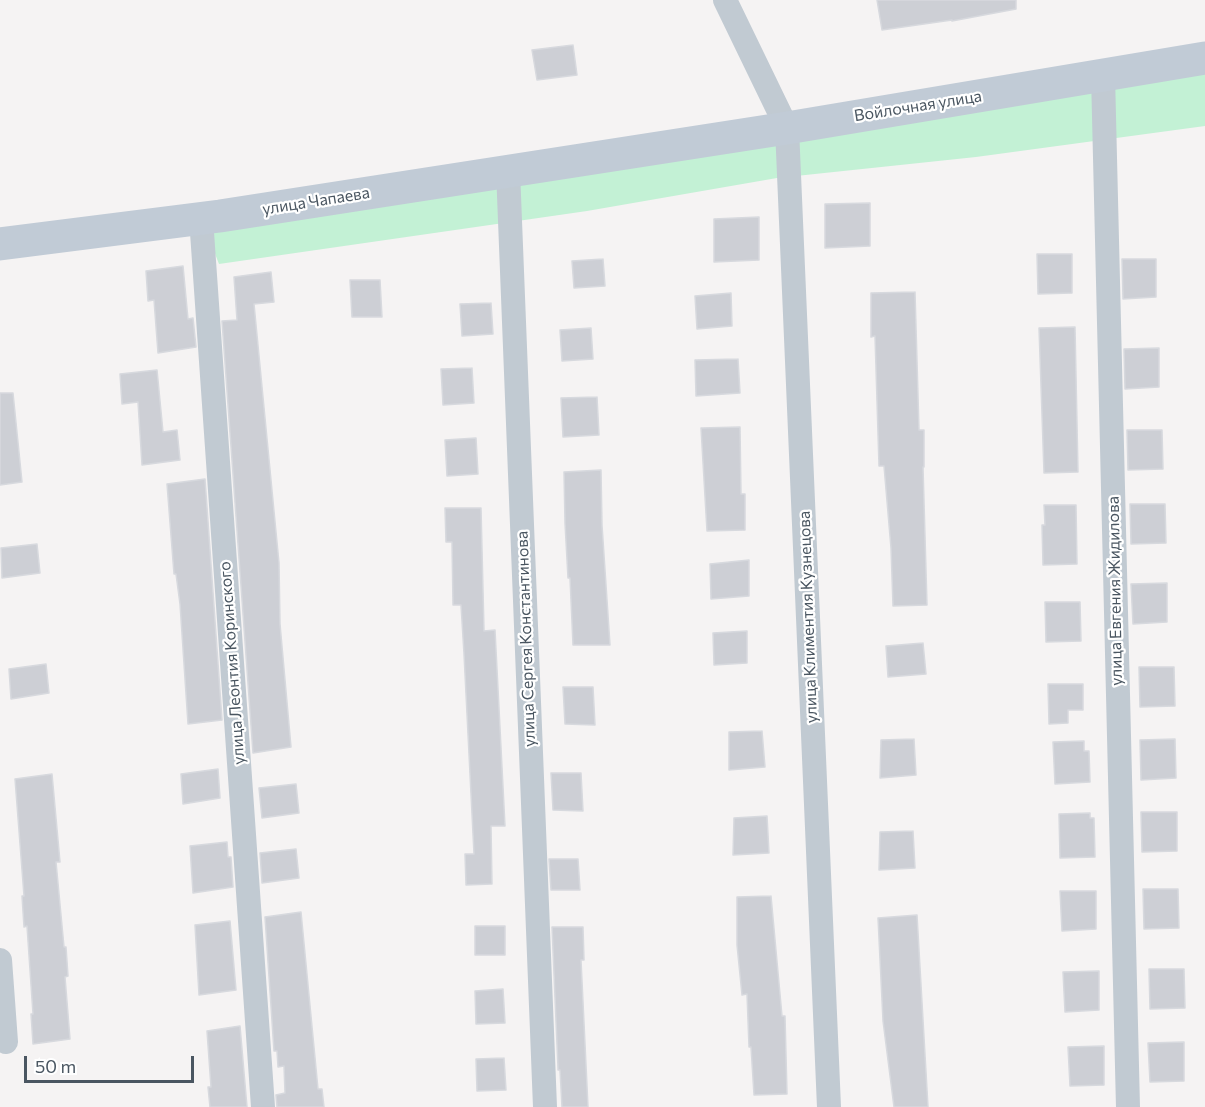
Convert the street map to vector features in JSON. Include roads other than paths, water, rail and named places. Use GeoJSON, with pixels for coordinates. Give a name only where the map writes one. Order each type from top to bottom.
{"type":"FeatureCollection","features":[{"type":"Feature","properties":{"kind":"street"},"geometry":{"type":"LineString","coordinates":[[725,0],[787,128]]}},
{"type":"Feature","properties":{"kind":"street","name":"Войлочная улица"},"geometry":{"type":"LineString","coordinates":[[631,152],[1205,58]]}},
{"type":"Feature","properties":{"kind":"street","name":"улица Евгения Жидилова"},"geometry":{"type":"LineString","coordinates":[[1103,75],[1128,1107]]}},
{"type":"Feature","properties":{"kind":"street","name":"улица Климентия Кузнецова"},"geometry":{"type":"LineString","coordinates":[[787,128],[829,1107]]}},
{"type":"Feature","properties":{"kind":"street","name":"улица Чапаева"},"geometry":{"type":"LineString","coordinates":[[0,244],[201,218],[631,152]]}},
{"type":"Feature","properties":{"kind":"street","name":"улица Сергея Константинова"},"geometry":{"type":"LineString","coordinates":[[508,170],[545,1107]]}},
{"type":"Feature","properties":{"kind":"street","name":"улица Леонтия Коринского"},"geometry":{"type":"LineString","coordinates":[[201,218],[263,1107]]}},
{"type":"Feature","properties":{"kind":"street"},"geometry":{"type":"LineString","coordinates":[[0,960],[6,1042]]}}]}
